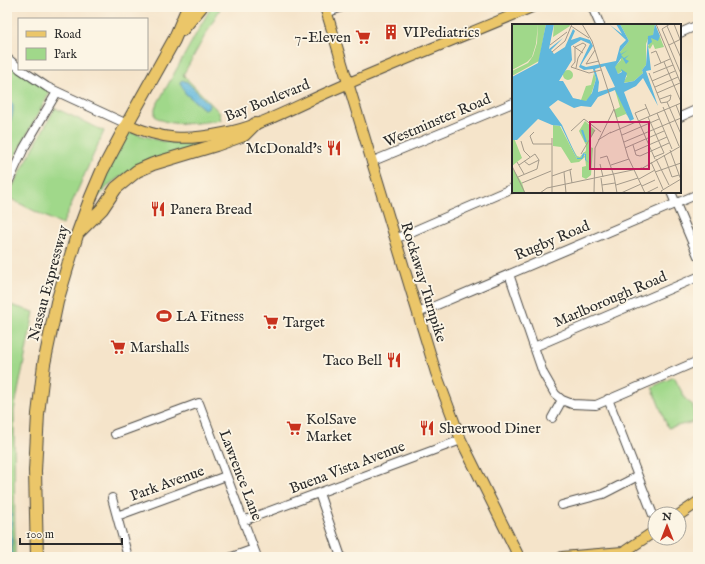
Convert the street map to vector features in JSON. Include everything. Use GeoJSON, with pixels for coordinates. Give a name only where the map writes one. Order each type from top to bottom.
{"type":"FeatureCollection","features":[{"type":"Feature","properties":{"kind":"highway","name":"Nassau Expressway"},"geometry":{"type":"LineString","coordinates":[[37,557],[35,465],[40,393],[53,315],[76,234],[102,172],[174,40],[188,7]]}},
{"type":"Feature","properties":{"kind":"highway","name":"Nassau Expressway"},"geometry":{"type":"LineString","coordinates":[[174,40],[201,7]]}},
{"type":"Feature","properties":{"kind":"highway"},"geometry":{"type":"LineString","coordinates":[[76,234],[102,209],[116,188],[137,171],[159,161],[216,145],[244,135],[255,124]]}},
{"type":"Feature","properties":{"kind":"main road","name":"Bay Boulevard"},"geometry":{"type":"LineString","coordinates":[[127,124],[151,134],[176,138],[224,133],[255,124],[532,7]]}},
{"type":"Feature","properties":{"kind":"main road","name":"Rockaway Turnpike"},"geometry":{"type":"LineString","coordinates":[[326,10],[433,366],[461,440],[519,557]]}},
{"type":"Feature","properties":{"kind":"main road"},"geometry":{"type":"LineString","coordinates":[[687,510],[698,502]]}},
{"type":"Feature","properties":{"kind":"main road"},"geometry":{"type":"LineString","coordinates":[[562,557],[620,555],[647,536]]}},
{"type":"Feature","properties":{"kind":"street"},"geometry":{"type":"LineString","coordinates":[[326,10],[342,7]]}},
{"type":"Feature","properties":{"kind":"street"},"geometry":{"type":"LineString","coordinates":[[592,7],[600,24]]}},
{"type":"Feature","properties":{"kind":"street"},"geometry":{"type":"LineString","coordinates":[[681,33],[698,25]]}},
{"type":"Feature","properties":{"kind":"street","name":"Bay Boulevard"},"geometry":{"type":"LineString","coordinates":[[7,58],[18,67]]}},
{"type":"Feature","properties":{"kind":"street","name":"Bay Boulevard"},"geometry":{"type":"LineString","coordinates":[[21,70],[46,87],[127,124]]}},
{"type":"Feature","properties":{"kind":"street"},"geometry":{"type":"LineString","coordinates":[[7,185],[24,148],[57,92]]}},
{"type":"Feature","properties":{"kind":"street","name":"Westminster Road"},"geometry":{"type":"LineString","coordinates":[[371,162],[512,103]]}},
{"type":"Feature","properties":{"kind":"street"},"geometry":{"type":"LineString","coordinates":[[681,117],[698,109]]}},
{"type":"Feature","properties":{"kind":"street"},"geometry":{"type":"LineString","coordinates":[[395,239],[512,188]]}},
{"type":"Feature","properties":{"kind":"street"},"geometry":{"type":"LineString","coordinates":[[671,193],[698,256]]}},
{"type":"Feature","properties":{"kind":"street","name":"Rugby Road"},"geometry":{"type":"LineString","coordinates":[[418,313],[698,194]]}},
{"type":"Feature","properties":{"kind":"street"},"geometry":{"type":"LineString","coordinates":[[510,274],[543,372],[555,394],[562,400],[572,404],[596,405],[698,361]]}},
{"type":"Feature","properties":{"kind":"street","name":"Marlborough Road"},"geometry":{"type":"LineString","coordinates":[[534,347],[698,277]]}},
{"type":"Feature","properties":{"kind":"street"},"geometry":{"type":"LineString","coordinates":[[608,399],[650,506]]}},
{"type":"Feature","properties":{"kind":"street"},"geometry":{"type":"LineString","coordinates":[[552,418],[562,400]]}},
{"type":"Feature","properties":{"kind":"street","name":"Lawrence Lane"},"geometry":{"type":"LineString","coordinates":[[115,434],[199,403],[255,553]]}},
{"type":"Feature","properties":{"kind":"street","name":"Buena Vista Avenue"},"geometry":{"type":"LineString","coordinates":[[243,521],[461,440]]}},
{"type":"Feature","properties":{"kind":"street","name":"Park Avenue"},"geometry":{"type":"LineString","coordinates":[[117,516],[226,476]]}},
{"type":"Feature","properties":{"kind":"street"},"geometry":{"type":"LineString","coordinates":[[562,505],[603,494],[638,476]]}},
{"type":"Feature","properties":{"kind":"street"},"geometry":{"type":"LineString","coordinates":[[319,493],[341,557]]}},
{"type":"Feature","properties":{"kind":"street"},"geometry":{"type":"LineString","coordinates":[[112,498],[128,557]]}},
{"type":"Feature","properties":{"kind":"street"},"geometry":{"type":"LineString","coordinates":[[232,557],[255,553]]}},
{"type":"Feature","properties":{"kind":"green space"},"geometry":{"type":"Polygon","coordinates":[[[211,7],[221,7],[183,75],[219,112],[221,120],[178,124],[161,120],[155,116],[155,108],[211,7]],[[187,82],[185,93],[204,109],[208,103],[187,82]]]}},
{"type":"Feature","properties":{"kind":"green space"},"geometry":{"type":"Polygon","coordinates":[[[7,60],[18,68],[18,70],[22,70],[51,90],[7,171],[7,60]]]}},
{"type":"Feature","properties":{"kind":"green space"},"geometry":{"type":"Polygon","coordinates":[[[55,108],[104,131],[62,225],[7,197],[55,108]]]}},
{"type":"Feature","properties":{"kind":"green space"},"geometry":{"type":"Polygon","coordinates":[[[124,130],[161,141],[177,143],[216,143],[126,173],[111,183],[88,208],[124,130]]]}},
{"type":"Feature","properties":{"kind":"green space"},"geometry":{"type":"Polygon","coordinates":[[[7,304],[34,312],[14,411],[15,557],[12,557],[11,505],[10,498],[7,493],[7,304]]]}},
{"type":"Feature","properties":{"kind":"green space"},"geometry":{"type":"Polygon","coordinates":[[[674,377],[686,400],[693,405],[694,422],[668,428],[652,387],[674,377]]]}},
{"type":"Feature","properties":{"kind":"water"},"geometry":{"type":"Polygon","coordinates":[[[182,80],[187,82],[208,103],[208,108],[204,109],[185,93],[180,82],[182,80]]]}},
{"type":"Feature","properties":{"kind":"water"},"geometry":{"type":"Polygon","coordinates":[[[10,101],[13,104],[13,113],[7,126],[7,102],[10,101]]]}},
{"type":"Feature","properties":{"kind":"water"},"geometry":{"type":"Polygon","coordinates":[[[7,493],[10,498],[11,505],[12,557],[7,557],[7,493]]]}},
{"type":"Feature","properties":{"kind":"place","name":"VIPediatrics"},"geometry":{"type":"Point","coordinates":[391,32]}},
{"type":"Feature","properties":{"kind":"place","name":"7-Eleven"},"geometry":{"type":"Point","coordinates":[363,37]}},
{"type":"Feature","properties":{"kind":"place","name":"McDonald's"},"geometry":{"type":"Point","coordinates":[334,148]}},
{"type":"Feature","properties":{"kind":"place","name":"Panera Bread"},"geometry":{"type":"Point","coordinates":[158,209]}},
{"type":"Feature","properties":{"kind":"place","name":"LA Fitness"},"geometry":{"type":"Point","coordinates":[164,316]}},
{"type":"Feature","properties":{"kind":"place","name":"Target"},"geometry":{"type":"Point","coordinates":[271,322]}},
{"type":"Feature","properties":{"kind":"place","name":"Marshalls"},"geometry":{"type":"Point","coordinates":[118,347]}},
{"type":"Feature","properties":{"kind":"place","name":"Taco Bell"},"geometry":{"type":"Point","coordinates":[394,360]}},
{"type":"Feature","properties":{"kind":"place","name":"KolSave Market"},"geometry":{"type":"Point","coordinates":[294,428]}},
{"type":"Feature","properties":{"kind":"place","name":"Sherwood Diner"},"geometry":{"type":"Point","coordinates":[427,428]}}]}
